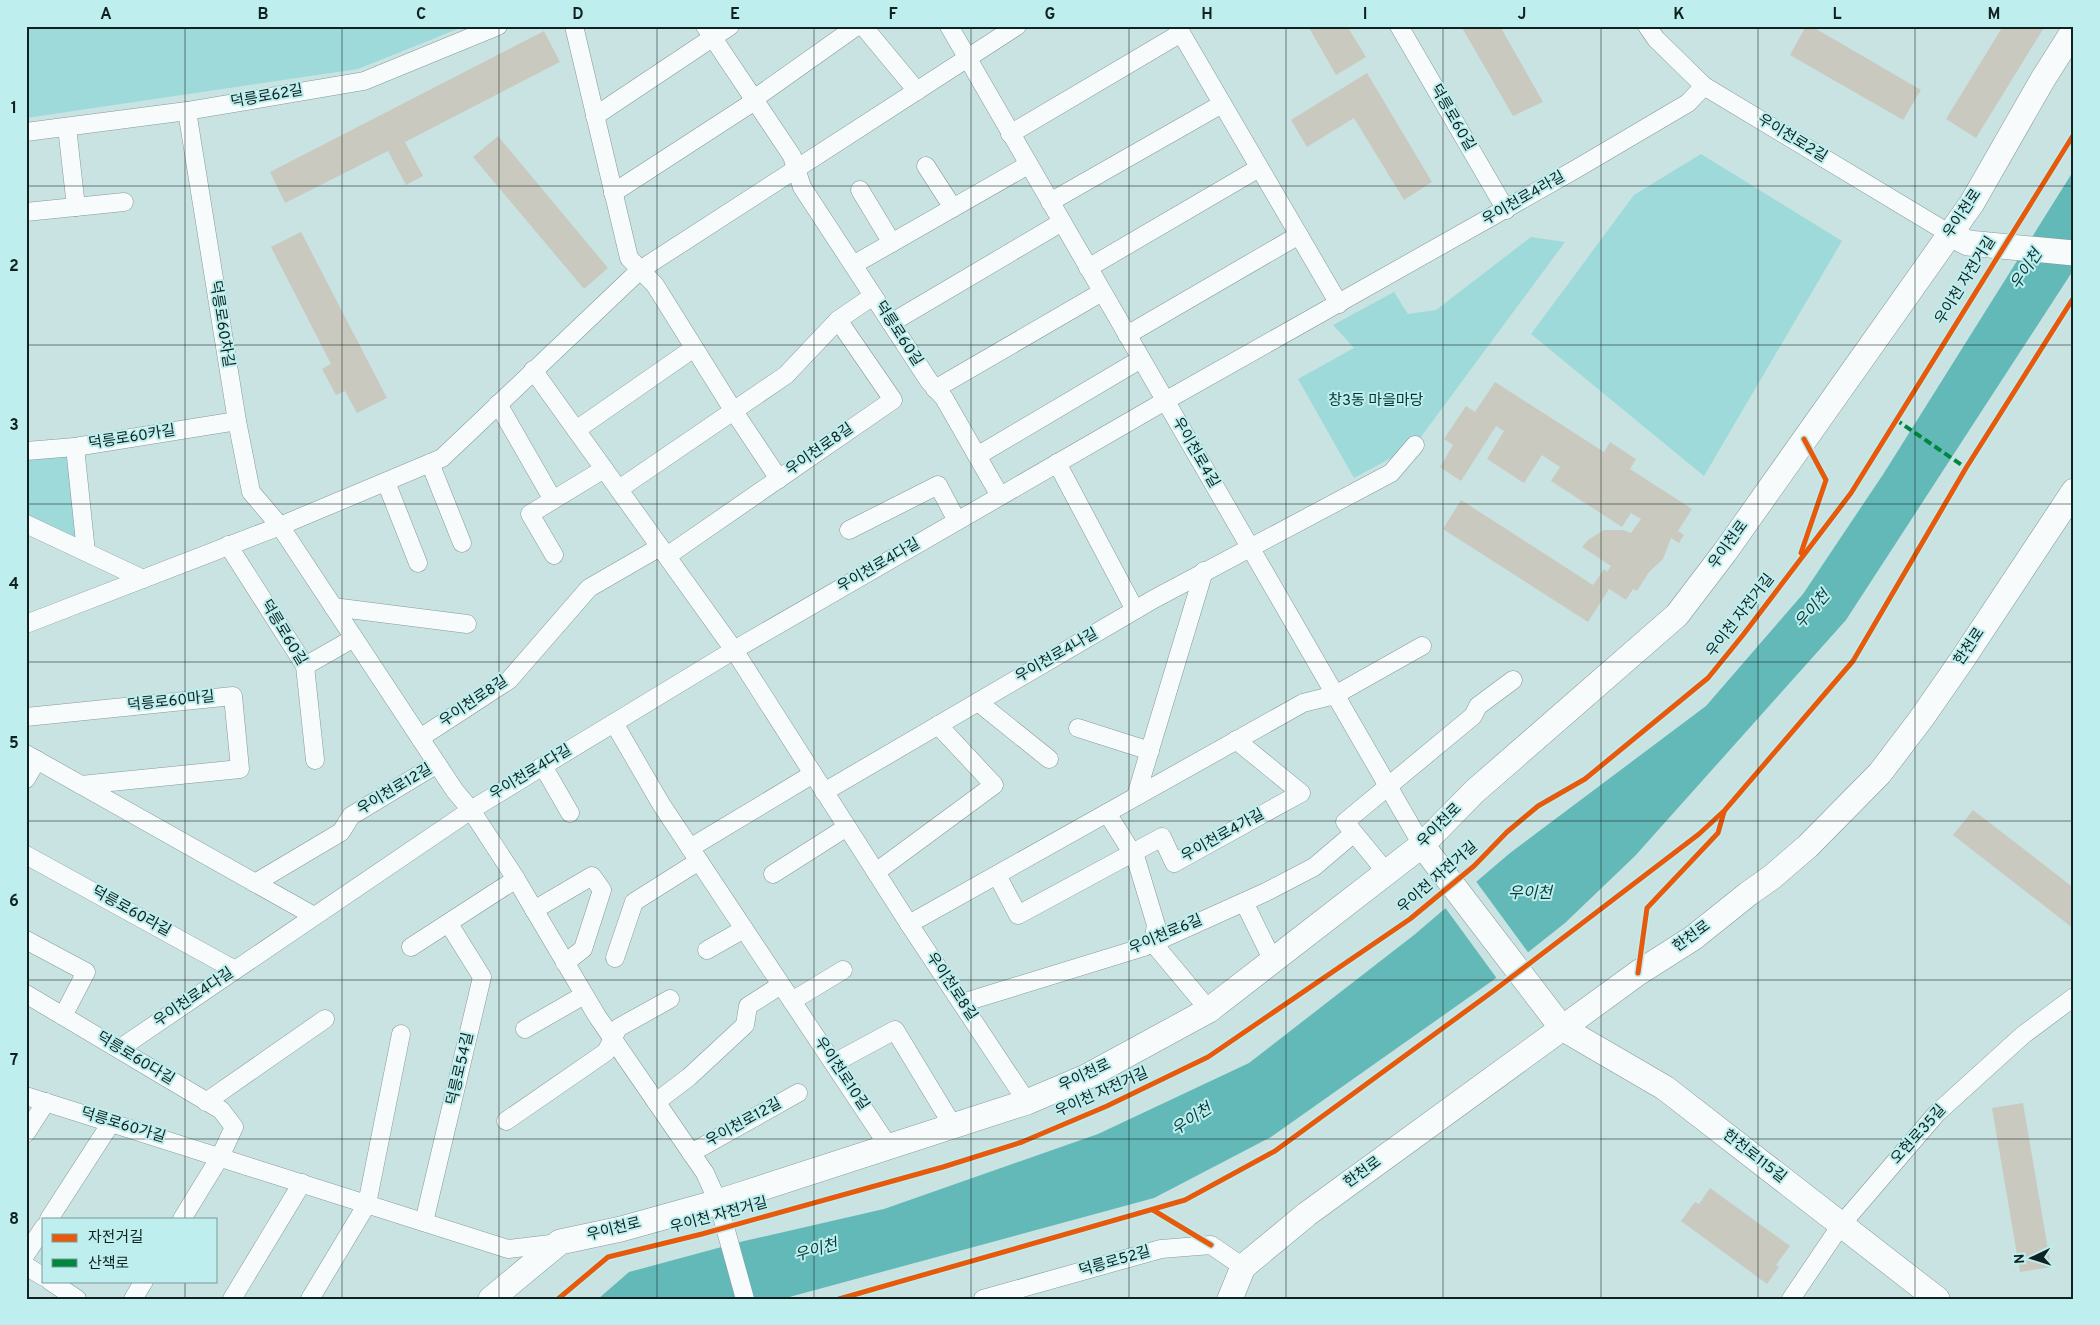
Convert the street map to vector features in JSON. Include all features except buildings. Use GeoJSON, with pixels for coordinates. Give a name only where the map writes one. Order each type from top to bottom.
{"type":"FeatureCollection","features":[{"type":"Feature","properties":{"kind":"street","name":"덕릉로62길"},"geometry":{"type":"LineString","coordinates":[[26,132],[187,111],[364,81],[498,26]]}},
{"type":"Feature","properties":{"kind":"street"},"geometry":{"type":"LineString","coordinates":[[574,26],[629,258],[655,285],[733,410],[779,479]]}},
{"type":"Feature","properties":{"kind":"street"},"geometry":{"type":"LineString","coordinates":[[595,116],[709,32],[730,26]]}},
{"type":"Feature","properties":{"kind":"street"},"geometry":{"type":"LineString","coordinates":[[613,193],[747,106],[754,99],[857,26]]}},
{"type":"Feature","properties":{"kind":"street"},"geometry":{"type":"LineString","coordinates":[[863,26],[918,91]]}},
{"type":"Feature","properties":{"kind":"street"},"geometry":{"type":"LineString","coordinates":[[949,26],[967,59]]}},
{"type":"Feature","properties":{"kind":"street"},"geometry":{"type":"LineString","coordinates":[[26,624],[280,526],[442,458],[640,270],[1017,26]]}},
{"type":"Feature","properties":{"kind":"street","name":"덕릉로60길"},"geometry":{"type":"LineString","coordinates":[[1399,26],[1506,210]]}},
{"type":"Feature","properties":{"kind":"street","name":"우이천로2길"},"geometry":{"type":"LineString","coordinates":[[1647,26],[1656,39],[1704,86],[1950,234]]}},
{"type":"Feature","properties":{"kind":"street"},"geometry":{"type":"LineString","coordinates":[[1010,134],[1179,30],[1339,304]]}},
{"type":"Feature","properties":{"kind":"street","name":"우이천로"},"geometry":{"type":"LineString","coordinates":[[499,1292],[560,1242],[620,1229],[718,1202],[1027,1102],[1086,1077],[1209,1010],[1422,845],[1475,791],[1678,615],[1725,552],[1972,203],[2043,79],[2074,30]]}},
{"type":"Feature","properties":{"kind":"street","name":"덕릉로60길"},"geometry":{"type":"LineString","coordinates":[[709,32],[792,156],[802,186],[890,323],[935,389],[944,398],[1000,496]]}},
{"type":"Feature","properties":{"kind":"street","name":"우이천로4길"},"geometry":{"type":"LineString","coordinates":[[967,59],[1422,845]]}},
{"type":"Feature","properties":{"kind":"street","name":"우이천로4라길"},"geometry":{"type":"LineString","coordinates":[[1165,401],[1506,210],[1688,103],[1704,86]]}},
{"type":"Feature","properties":{"kind":"street"},"geometry":{"type":"LineString","coordinates":[[1050,202],[1222,104]]}},
{"type":"Feature","properties":{"kind":"street","name":"덕릉로60차길"},"geometry":{"type":"LineString","coordinates":[[187,111],[237,421],[251,492],[280,526]]}},
{"type":"Feature","properties":{"kind":"street"},"geometry":{"type":"LineString","coordinates":[[67,127],[76,207]]}},
{"type":"Feature","properties":{"kind":"street"},"geometry":{"type":"LineString","coordinates":[[853,265],[1028,165]]}},
{"type":"Feature","properties":{"kind":"street"},"geometry":{"type":"LineString","coordinates":[[926,166],[953,208]]}},
{"type":"Feature","properties":{"kind":"street"},"geometry":{"type":"LineString","coordinates":[[1088,268],[1260,168]]}},
{"type":"Feature","properties":{"kind":"street"},"geometry":{"type":"LineString","coordinates":[[860,190],[892,243]]}},
{"type":"Feature","properties":{"kind":"street"},"geometry":{"type":"LineString","coordinates":[[26,212],[124,202]]}},
{"type":"Feature","properties":{"kind":"street"},"geometry":{"type":"LineString","coordinates":[[890,323],[1062,222]]}},
{"type":"Feature","properties":{"kind":"street"},"geometry":{"type":"LineString","coordinates":[[1950,234],[1968,243],[2074,253]]}},
{"type":"Feature","properties":{"kind":"street"},"geometry":{"type":"LineString","coordinates":[[1127,335],[1299,235]]}},
{"type":"Feature","properties":{"kind":"street"},"geometry":{"type":"LineString","coordinates":[[935,389],[1102,292]]}},
{"type":"Feature","properties":{"kind":"street"},"geometry":{"type":"LineString","coordinates":[[619,489],[786,375],[838,320],[873,296]]}},
{"type":"Feature","properties":{"kind":"street","name":"우이천로8길"},"geometry":{"type":"LineString","coordinates":[[420,738],[509,680],[588,588],[664,552],[779,479],[893,400],[838,320]]}},
{"type":"Feature","properties":{"kind":"street"},"geometry":{"type":"LineString","coordinates":[[576,430],[694,348]]}},
{"type":"Feature","properties":{"kind":"street"},"geometry":{"type":"LineString","coordinates":[[977,456],[1140,359]]}},
{"type":"Feature","properties":{"kind":"street","name":"우이천로8길"},"geometry":{"type":"LineString","coordinates":[[533,370],[734,650],[909,924],[1027,1102]]}},
{"type":"Feature","properties":{"kind":"street","name":"우이천로4다길"},"geometry":{"type":"LineString","coordinates":[[119,1049],[471,810],[734,650],[1165,401]]}},
{"type":"Feature","properties":{"kind":"street"},"geometry":{"type":"LineString","coordinates":[[498,404],[553,500]]}},
{"type":"Feature","properties":{"kind":"street","name":"덕릉로60카길"},"geometry":{"type":"LineString","coordinates":[[26,451],[74,447],[237,421]]}},
{"type":"Feature","properties":{"kind":"street"},"geometry":{"type":"LineString","coordinates":[[1249,547],[1391,473],[1415,445]]}},
{"type":"Feature","properties":{"kind":"street"},"geometry":{"type":"LineString","coordinates":[[74,447],[86,552]]}},
{"type":"Feature","properties":{"kind":"street"},"geometry":{"type":"LineString","coordinates":[[430,463],[462,543]]}},
{"type":"Feature","properties":{"kind":"street"},"geometry":{"type":"LineString","coordinates":[[1057,463],[1135,610]]}},
{"type":"Feature","properties":{"kind":"street"},"geometry":{"type":"LineString","coordinates":[[554,555],[530,514],[604,469]]}},
{"type":"Feature","properties":{"kind":"street"},"geometry":{"type":"LineString","coordinates":[[386,482],[418,563]]}},
{"type":"Feature","properties":{"kind":"street"},"geometry":{"type":"LineString","coordinates":[[849,530],[938,485],[958,521]]}},
{"type":"Feature","properties":{"kind":"street","name":"한천로"},"geometry":{"type":"LineString","coordinates":[[1230,1299],[1243,1267],[1307,1214],[1638,972],[1693,938],[1772,877],[1808,846],[1880,773],[1921,719],[2074,491]]}},
{"type":"Feature","properties":{"kind":"street"},"geometry":{"type":"LineString","coordinates":[[26,524],[143,579]]}},
{"type":"Feature","properties":{"kind":"street","name":"우이천로12길"},"geometry":{"type":"LineString","coordinates":[[280,526],[455,791],[471,810],[516,879],[584,995],[612,1038],[705,1172],[718,1202],[745,1299]]}},
{"type":"Feature","properties":{"kind":"street","name":"덕릉로60길"},"geometry":{"type":"LineString","coordinates":[[228,545],[305,666],[315,760]]}},
{"type":"Feature","properties":{"kind":"street","name":"우이천로4나길"},"geometry":{"type":"LineString","coordinates":[[824,792],[1135,610],[1249,547]]}},
{"type":"Feature","properties":{"kind":"street"},"geometry":{"type":"LineString","coordinates":[[1136,796],[1204,571]]}},
{"type":"Feature","properties":{"kind":"street"},"geometry":{"type":"LineString","coordinates":[[334,607],[467,624]]}},
{"type":"Feature","properties":{"kind":"street"},"geometry":{"type":"LineString","coordinates":[[305,666],[354,638]]}},
{"type":"Feature","properties":{"kind":"street"},"geometry":{"type":"LineString","coordinates":[[909,924],[1303,703],[1335,695],[1422,646]]}},
{"type":"Feature","properties":{"kind":"street"},"geometry":{"type":"LineString","coordinates":[[1387,873],[1350,828],[1387,786],[1473,716],[1478,706],[1513,680]]}},
{"type":"Feature","properties":{"kind":"street","name":"덕릉로60마길"},"geometry":{"type":"LineString","coordinates":[[26,717],[233,696],[240,769],[81,784]]}},
{"type":"Feature","properties":{"kind":"street"},"geometry":{"type":"LineString","coordinates":[[978,702],[1049,759]]}},
{"type":"Feature","properties":{"kind":"street","name":"우이천로10길"},"geometry":{"type":"LineString","coordinates":[[614,723],[661,804],[889,1147]]}},
{"type":"Feature","properties":{"kind":"street"},"geometry":{"type":"LineString","coordinates":[[876,872],[994,785],[938,725]]}},
{"type":"Feature","properties":{"kind":"street"},"geometry":{"type":"LineString","coordinates":[[1078,728],[1150,752]]}},
{"type":"Feature","properties":{"kind":"street","name":"우이천로4가길"},"geometry":{"type":"LineString","coordinates":[[997,875],[1018,914],[1162,836],[1174,863],[1301,793],[1236,740]]}},
{"type":"Feature","properties":{"kind":"street"},"geometry":{"type":"LineString","coordinates":[[26,780],[32,757],[314,916]]}},
{"type":"Feature","properties":{"kind":"street","name":"우이천로12길"},"geometry":{"type":"LineString","coordinates":[[255,883],[341,832],[351,816],[437,764]]}},
{"type":"Feature","properties":{"kind":"street"},"geometry":{"type":"LineString","coordinates":[[543,766],[570,813]]}},
{"type":"Feature","properties":{"kind":"street"},"geometry":{"type":"LineString","coordinates":[[615,958],[634,902],[695,855],[813,774]]}},
{"type":"Feature","properties":{"kind":"street"},"geometry":{"type":"LineString","coordinates":[[1107,813],[1136,859],[1156,925],[1153,943],[1209,1010]]}},
{"type":"Feature","properties":{"kind":"street"},"geometry":{"type":"LineString","coordinates":[[773,874],[847,827]]}},
{"type":"Feature","properties":{"kind":"street","name":"우이천로6길"},"geometry":{"type":"LineString","coordinates":[[962,1003],[1153,943],[1244,902],[1314,866],[1350,828]]}},
{"type":"Feature","properties":{"kind":"street"},"geometry":{"type":"LineString","coordinates":[[1422,845],[1522,979],[1562,1028]]}},
{"type":"Feature","properties":{"kind":"street","name":"덕릉로60라길"},"geometry":{"type":"LineString","coordinates":[[26,855],[236,970]]}},
{"type":"Feature","properties":{"kind":"street"},"geometry":{"type":"LineString","coordinates":[[534,910],[592,876],[602,890],[583,949],[565,963]]}},
{"type":"Feature","properties":{"kind":"street"},"geometry":{"type":"LineString","coordinates":[[411,947],[516,879]]}},
{"type":"Feature","properties":{"kind":"street"},"geometry":{"type":"LineString","coordinates":[[1244,902],[1273,962]]}},
{"type":"Feature","properties":{"kind":"street","name":"덕릉로54길"},"geometry":{"type":"LineString","coordinates":[[424,1222],[482,977],[449,924]]}},
{"type":"Feature","properties":{"kind":"street"},"geometry":{"type":"LineString","coordinates":[[708,950],[744,929]]}},
{"type":"Feature","properties":{"kind":"street"},"geometry":{"type":"LineString","coordinates":[[26,940],[86,972],[63,1016]]}},
{"type":"Feature","properties":{"kind":"street"},"geometry":{"type":"LineString","coordinates":[[792,1001],[843,970]]}},
{"type":"Feature","properties":{"kind":"street"},"geometry":{"type":"LineString","coordinates":[[656,1102],[689,1077],[745,1025],[748,1006],[781,985]]}},
{"type":"Feature","properties":{"kind":"street","name":"덕릉로60다길"},"geometry":{"type":"LineString","coordinates":[[26,994],[221,1110],[234,1127],[220,1157]]}},
{"type":"Feature","properties":{"kind":"street"},"geometry":{"type":"LineString","coordinates":[[525,1029],[584,995]]}},
{"type":"Feature","properties":{"kind":"street","name":"오현로35길"},"geometry":{"type":"LineString","coordinates":[[1791,1299],[1841,1225],[1937,1113],[2023,1035],[2074,997]]}},
{"type":"Feature","properties":{"kind":"street"},"geometry":{"type":"LineString","coordinates":[[506,1121],[606,1052],[618,1028],[670,998]]}},
{"type":"Feature","properties":{"kind":"street"},"geometry":{"type":"LineString","coordinates":[[206,1102],[325,1019]]}},
{"type":"Feature","properties":{"kind":"street","name":"한천로115길"},"geometry":{"type":"LineString","coordinates":[[1562,1028],[1666,1088],[1937,1299]]}},
{"type":"Feature","properties":{"kind":"street"},"geometry":{"type":"LineString","coordinates":[[834,1063],[895,1030],[953,1126]]}},
{"type":"Feature","properties":{"kind":"street"},"geometry":{"type":"LineString","coordinates":[[310,1299],[367,1204],[401,1034]]}},
{"type":"Feature","properties":{"kind":"street","name":"우이천로12길"},"geometry":{"type":"LineString","coordinates":[[691,1153],[798,1093]]}},
{"type":"Feature","properties":{"kind":"street","name":"덕릉로60가길"},"geometry":{"type":"LineString","coordinates":[[26,1096],[220,1157]]}},
{"type":"Feature","properties":{"kind":"street"},"geometry":{"type":"LineString","coordinates":[[26,1133],[46,1102]]}},
{"type":"Feature","properties":{"kind":"street"},"geometry":{"type":"LineString","coordinates":[[50,1218],[111,1123]]}},
{"type":"Feature","properties":{"kind":"street"},"geometry":{"type":"LineString","coordinates":[[183,1218],[220,1157],[508,1249],[560,1242]]}},
{"type":"Feature","properties":{"kind":"street"},"geometry":{"type":"LineString","coordinates":[[237,1291],[302,1183]]}},
{"type":"Feature","properties":{"kind":"street"},"geometry":{"type":"LineString","coordinates":[[26,1254],[42,1230]]}},
{"type":"Feature","properties":{"kind":"street","name":"덕릉로52길"},"geometry":{"type":"LineString","coordinates":[[983,1299],[1160,1249],[1211,1245],[1243,1267]]}},
{"type":"Feature","properties":{"kind":"street"},"geometry":{"type":"LineString","coordinates":[[499,1292],[512,1273],[512,1260],[508,1249]]}},
{"type":"Feature","properties":{"kind":"street"},"geometry":{"type":"LineString","coordinates":[[26,1266],[42,1276]]}},
{"type":"Feature","properties":{"kind":"street"},"geometry":{"type":"LineString","coordinates":[[51,1282],[76,1299]]}},
{"type":"Feature","properties":{"kind":"street"},"geometry":{"type":"LineString","coordinates":[[132,1299],[143,1282]]}},
{"type":"Feature","properties":{"kind":"green space"},"geometry":{"type":"Polygon","coordinates":[[[26,26],[465,26],[358,69],[26,118],[26,26]]]}},
{"type":"Feature","properties":{"kind":"green space"},"geometry":{"type":"Polygon","coordinates":[[[1701,154],[1842,241],[1704,476],[1531,334],[1634,195],[1701,154]]]}},
{"type":"Feature","properties":{"kind":"green space","name":"창3동 마을마당"},"geometry":{"type":"Polygon","coordinates":[[[1531,237],[1565,242],[1415,445],[1354,478],[1298,379],[1354,348],[1333,325],[1394,292],[1408,314],[1436,310],[1531,237]]]}},
{"type":"Feature","properties":{"kind":"green space"},"geometry":{"type":"Polygon","coordinates":[[[72,450],[84,548],[26,521],[26,454],[72,450]]]}},
{"type":"Feature","properties":{"kind":"water","name":"우이천"},"geometry":{"type":"Polygon","coordinates":[[[2074,170],[2074,269],[1846,620],[1635,856],[1565,923],[1492,981],[1271,1137],[1154,1198],[782,1299],[598,1299],[629,1272],[744,1241],[884,1209],[1098,1134],[1249,1063],[1414,935],[1510,853],[1706,706],[1803,594],[1884,473],[2074,170]]]}},
{"type":"Feature","properties":{"kind":"pier"},"geometry":{"type":"Polygon","coordinates":[[[1475,880],[1530,955],[1498,980],[1444,906],[1475,880]]]}},
{"type":"Feature","properties":{"kind":"marked path"},"geometry":{"type":"LineString","coordinates":[[1895,419],[1966,468]]}},
{"type":"Feature","properties":{"kind":"cycle path","name":"우이천 자전거길"},"geometry":{"type":"LineString","coordinates":[[558,1299],[608,1257],[702,1234],[943,1167],[1022,1142],[1107,1106],[1208,1057],[1410,919],[1474,866],[1507,832],[1538,806],[1585,779],[1708,678],[1851,493],[2074,134]]}},
{"type":"Feature","properties":{"kind":"cycle path"},"geometry":{"type":"LineString","coordinates":[[839,1299],[1185,1200],[1275,1151],[1492,992],[1699,834],[1725,810],[1853,661],[1966,468],[2074,297]]}},
{"type":"Feature","properties":{"kind":"cycle path"},"geometry":{"type":"LineString","coordinates":[[1801,553],[1826,480],[1804,439]]}},
{"type":"Feature","properties":{"kind":"cycle path"},"geometry":{"type":"LineString","coordinates":[[1638,973],[1647,908],[1718,833],[1724,812]]}},
{"type":"Feature","properties":{"kind":"cycle path"},"geometry":{"type":"LineString","coordinates":[[1153,1210],[1211,1245]]}}]}
